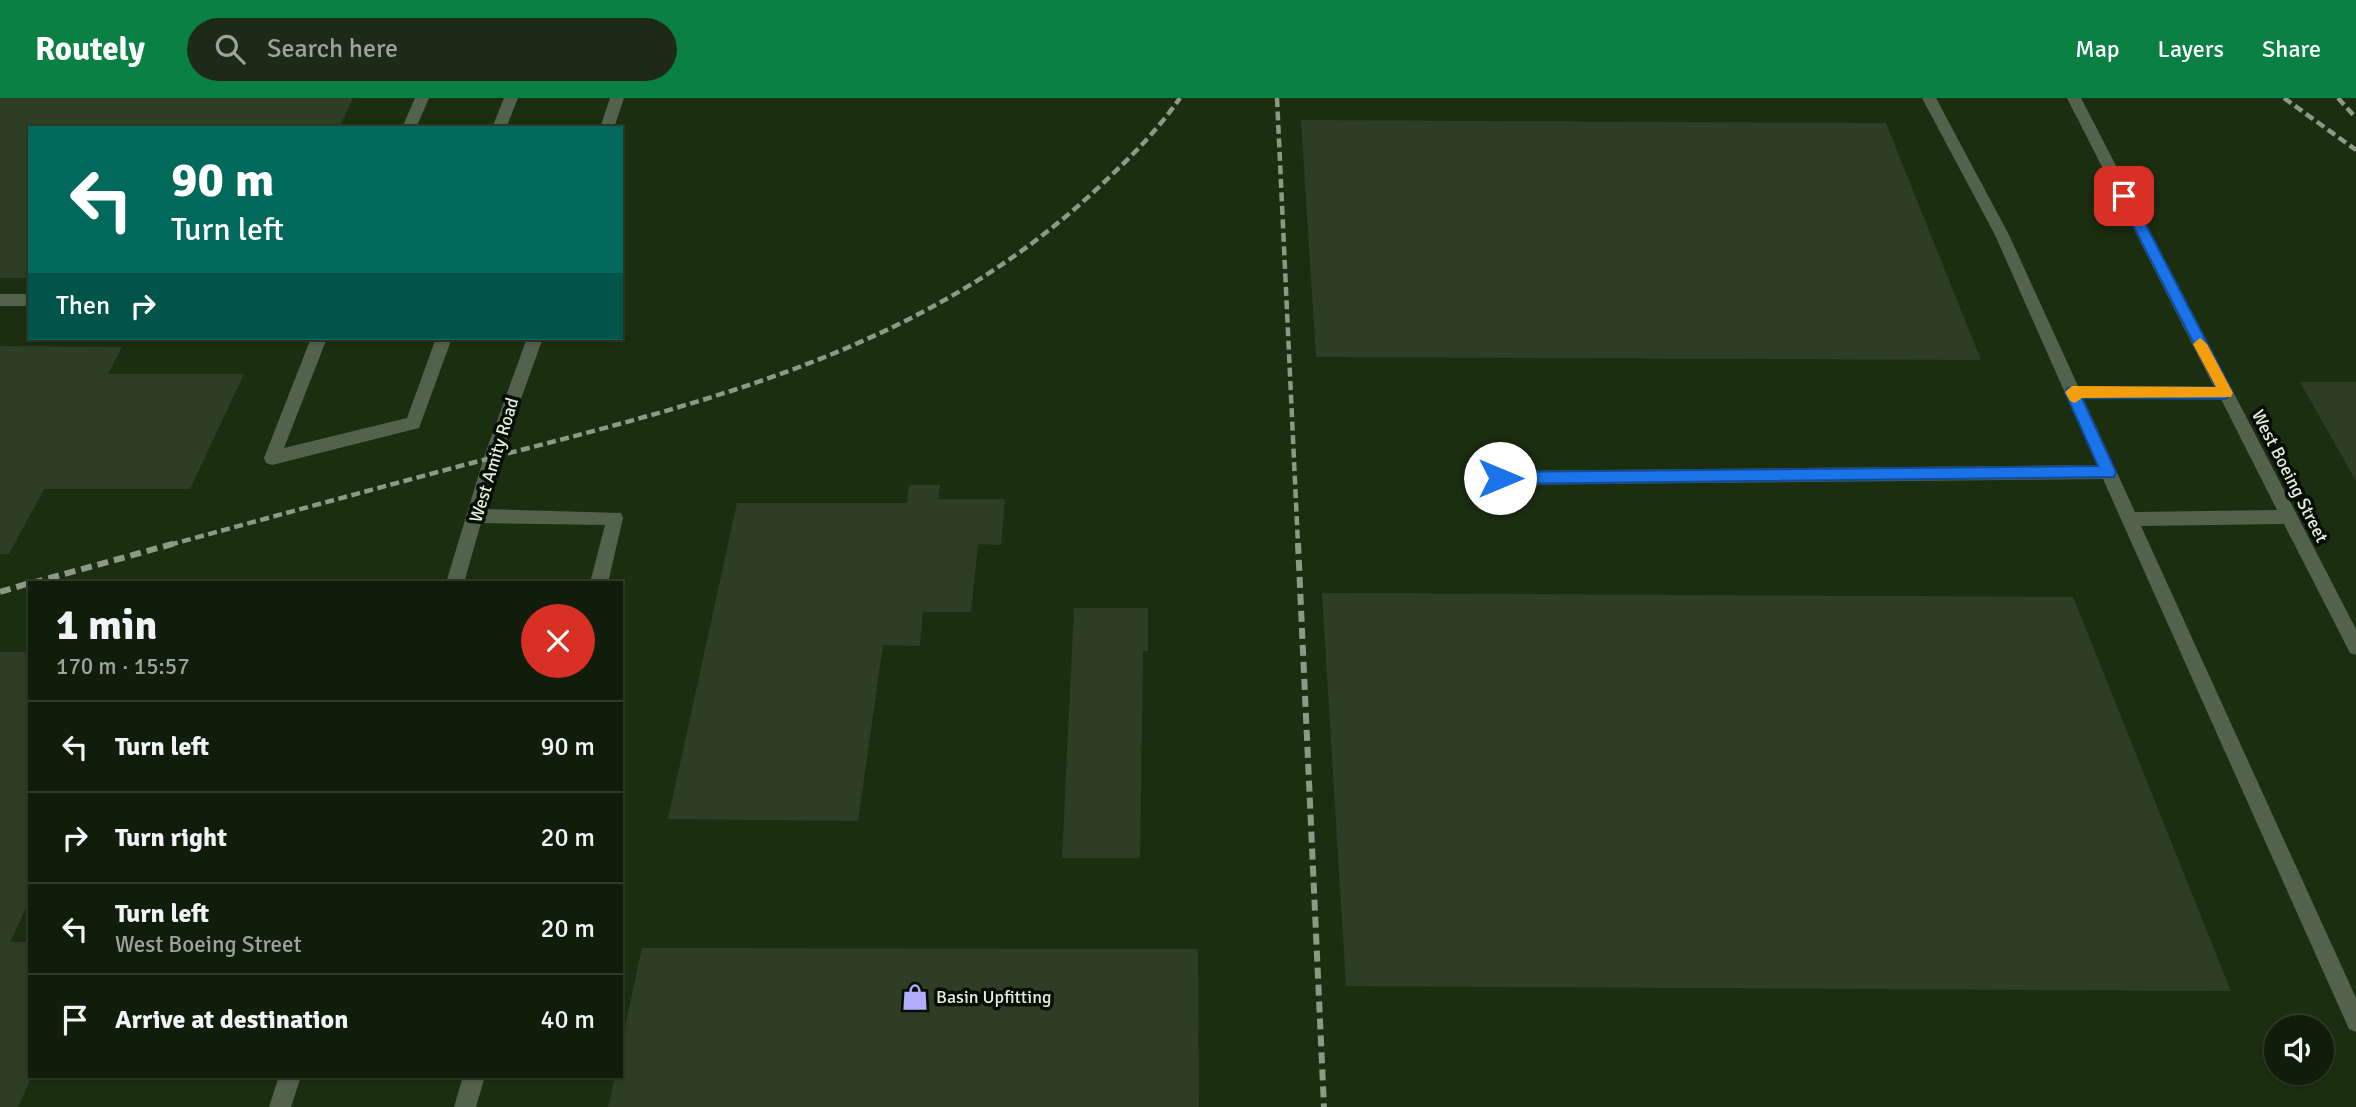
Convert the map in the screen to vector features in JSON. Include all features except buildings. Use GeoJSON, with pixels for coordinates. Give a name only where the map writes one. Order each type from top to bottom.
{"type":"FeatureCollection","features":[{"type":"Feature","properties":{"kind":"street"},"geometry":{"type":"LineString","coordinates":[[410,126],[422,98]]}},
{"type":"Feature","properties":{"kind":"street"},"geometry":{"type":"LineString","coordinates":[[500,126],[511,98]]}},
{"type":"Feature","properties":{"kind":"street"},"geometry":{"type":"LineString","coordinates":[[608,126],[617,98]]}},
{"type":"Feature","properties":{"kind":"street"},"geometry":{"type":"LineString","coordinates":[[1929,98],[2002,235],[2356,1023]]}},
{"type":"Feature","properties":{"kind":"street","name":"West Boeing Street"},"geometry":{"type":"LineString","coordinates":[[2074,98],[2356,647]]}},
{"type":"Feature","properties":{"kind":"street"},"geometry":{"type":"LineString","coordinates":[[0,300],[28,300]]}},
{"type":"Feature","properties":{"kind":"street"},"geometry":{"type":"LineString","coordinates":[[318,340],[272,458],[413,423],[443,340]]}},
{"type":"Feature","properties":{"kind":"street","name":"West Amity Road"},"geometry":{"type":"LineString","coordinates":[[456,581],[477,516],[492,457],[534,340]]}},
{"type":"Feature","properties":{"kind":"street"},"geometry":{"type":"LineString","coordinates":[[2072,392],[2226,393]]}},
{"type":"Feature","properties":{"kind":"street"},"geometry":{"type":"LineString","coordinates":[[1500,478],[2108,472]]}},
{"type":"Feature","properties":{"kind":"street"},"geometry":{"type":"LineString","coordinates":[[477,516],[615,518],[599,581]]}},
{"type":"Feature","properties":{"kind":"street"},"geometry":{"type":"LineString","coordinates":[[2129,519],[2289,517]]}},
{"type":"Feature","properties":{"kind":"street"},"geometry":{"type":"LineString","coordinates":[[280,1107],[289,1078]]}},
{"type":"Feature","properties":{"kind":"street"},"geometry":{"type":"LineString","coordinates":[[465,1107],[473,1078]]}},
{"type":"Feature","properties":{"kind":"shaded area"},"geometry":{"type":"Polygon","coordinates":[[[0,98],[2356,98],[2356,1107],[0,1107],[0,98]]]}},
{"type":"Feature","properties":{"kind":"railway"},"geometry":{"type":"LineString","coordinates":[[169,545],[661,412],[740,388],[817,360],[893,327],[965,288],[1034,241],[1121,166],[1180,98]]}},
{"type":"Feature","properties":{"kind":"railway"},"geometry":{"type":"LineString","coordinates":[[1277,98],[1298,545]]}},
{"type":"Feature","properties":{"kind":"railway"},"geometry":{"type":"LineString","coordinates":[[2284,98],[2356,150]]}},
{"type":"Feature","properties":{"kind":"railway"},"geometry":{"type":"LineString","coordinates":[[2338,98],[2356,118]]}},
{"type":"Feature","properties":{"kind":"railway"},"geometry":{"type":"LineString","coordinates":[[39,581],[176,543]]}},
{"type":"Feature","properties":{"kind":"railway"},"geometry":{"type":"LineString","coordinates":[[1298,543],[1324,1107]]}},
{"type":"Feature","properties":{"kind":"railway"},"geometry":{"type":"LineString","coordinates":[[0,592],[28,584]]}},
{"type":"Feature","properties":{"kind":"slow traffic"},"geometry":{"type":"LineString","coordinates":[[2075,397],[2072,392],[2226,393],[2200,344]]}},
{"type":"Feature","properties":{"kind":"place","name":"Basin Upfitting"},"geometry":{"type":"Point","coordinates":[915,997]}},
{"type":"Feature","properties":{"kind":"route"},"geometry":{"type":"LineString","coordinates":[[1500,478],[2108,472],[2072,392],[2226,393],[2124,196]]}}]}
